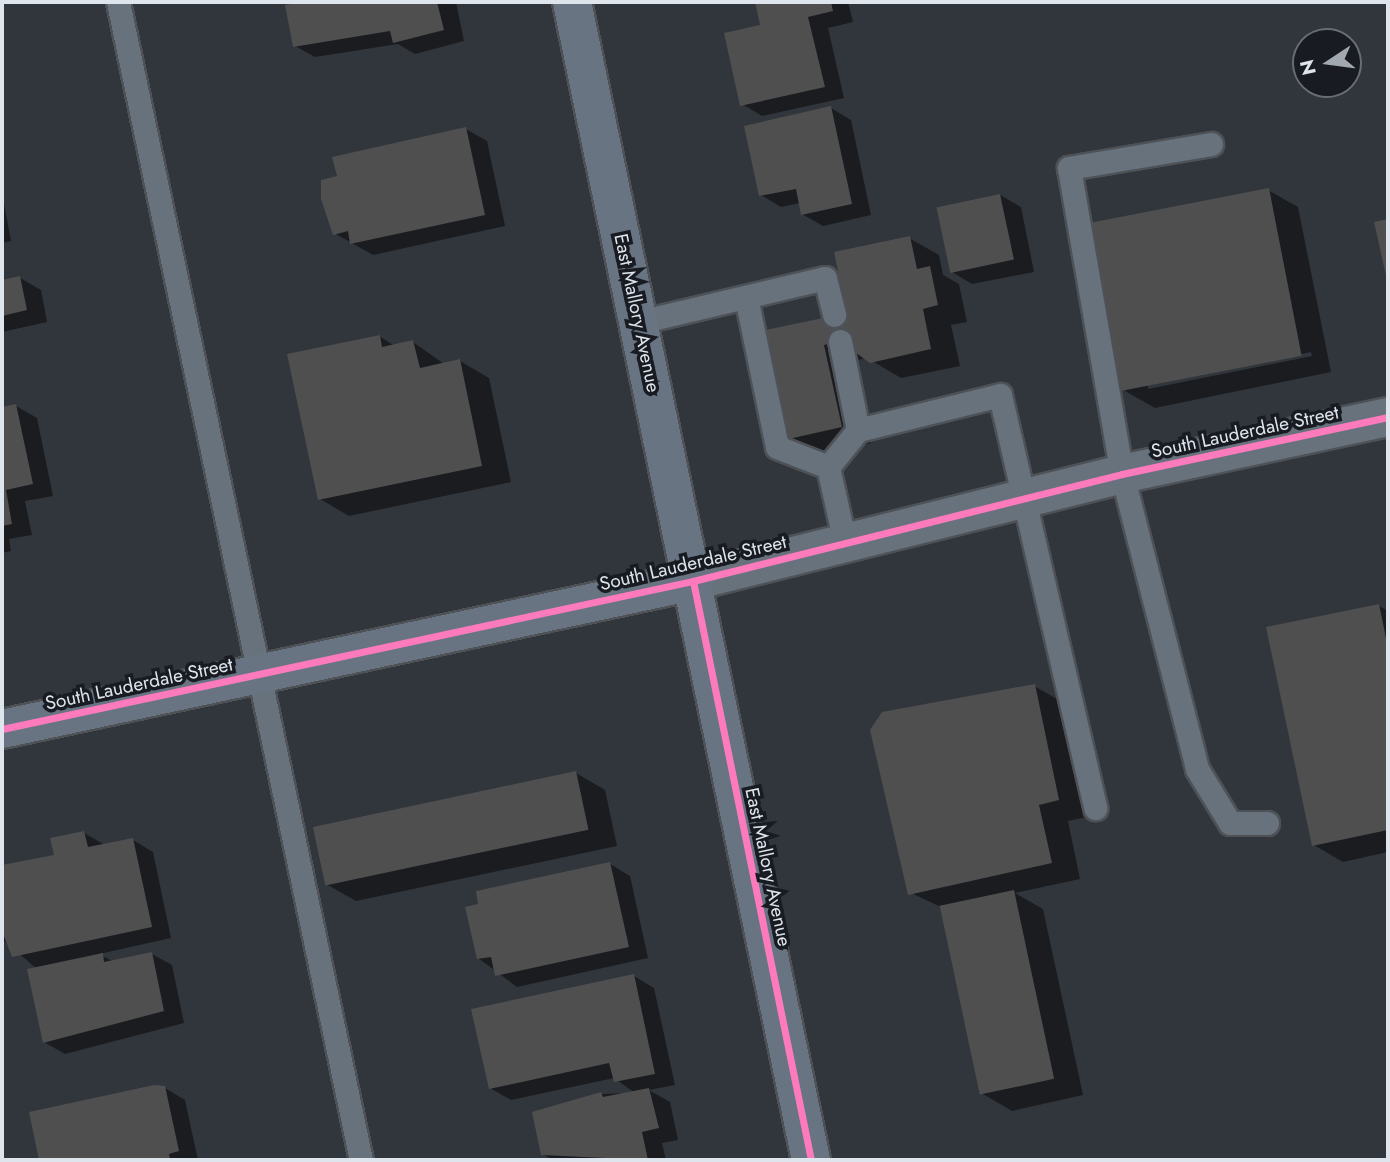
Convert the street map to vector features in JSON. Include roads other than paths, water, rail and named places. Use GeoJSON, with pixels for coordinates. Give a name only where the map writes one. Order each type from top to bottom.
{"type":"FeatureCollection","features":[{"type":"Feature","properties":{"kind":"main road","name":"East Mallory Avenue"},"geometry":{"type":"LineString","coordinates":[[572,2],[811,1160]]}},
{"type":"Feature","properties":{"kind":"main road","name":"South Lauderdale Street"},"geometry":{"type":"LineString","coordinates":[[2,729],[693,580]]}},
{"type":"Feature","properties":{"kind":"street","name":"South Lauderdale Street"},"geometry":{"type":"LineString","coordinates":[[693,580],[1122,474],[1388,417]]}},
{"type":"Feature","properties":{"kind":"lane"},"geometry":{"type":"LineString","coordinates":[[118,2],[262,674],[361,1160]]}},
{"type":"Feature","properties":{"kind":"lane"},"geometry":{"type":"LineString","coordinates":[[1211,144],[1069,168],[1122,474],[1197,769],[1230,823],[1267,823]]}},
{"type":"Feature","properties":{"kind":"lane"},"geometry":{"type":"LineString","coordinates":[[639,322],[825,278],[834,315]]}},
{"type":"Feature","properties":{"kind":"lane"},"geometry":{"type":"LineString","coordinates":[[746,297],[777,447],[828,467]]}},
{"type":"Feature","properties":{"kind":"lane"},"geometry":{"type":"LineString","coordinates":[[840,341],[858,430]]}},
{"type":"Feature","properties":{"kind":"lane"},"geometry":{"type":"LineString","coordinates":[[828,467],[858,430],[1000,394],[1095,808]]}},
{"type":"Feature","properties":{"kind":"lane"},"geometry":{"type":"LineString","coordinates":[[828,467],[845,543]]}}]}
